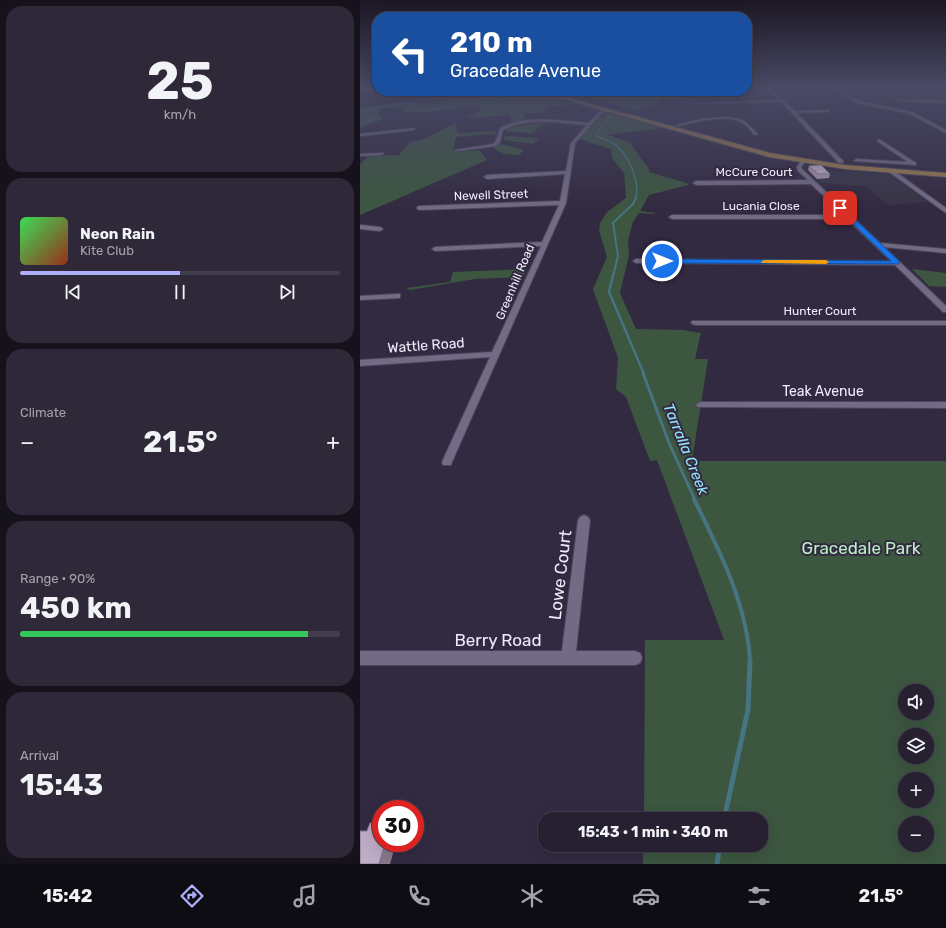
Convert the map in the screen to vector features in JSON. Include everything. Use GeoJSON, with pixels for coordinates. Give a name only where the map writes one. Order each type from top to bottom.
{"type":"FeatureCollection","features":[{"type":"Feature","properties":{"kind":"main road"},"geometry":{"type":"LineString","coordinates":[[670,128],[739,148],[803,162],[946,175]]}},
{"type":"Feature","properties":{"kind":"main road"},"geometry":{"type":"LineString","coordinates":[[691,128],[773,151],[809,158],[841,162],[946,169]]}},
{"type":"Feature","properties":{"kind":"main road"},"geometry":{"type":"LineString","coordinates":[[885,165],[891,171]]}},
{"type":"Feature","properties":{"kind":"street"},"geometry":{"type":"LineString","coordinates":[[457,150],[494,145],[498,142],[502,128]]}},
{"type":"Feature","properties":{"kind":"street","name":"Greenhill Road"},"geometry":{"type":"LineString","coordinates":[[447,462],[538,261],[543,244],[563,203],[573,143],[587,128]]}},
{"type":"Feature","properties":{"kind":"street"},"geometry":{"type":"LineString","coordinates":[[750,128],[756,134]]}},
{"type":"Feature","properties":{"kind":"street"},"geometry":{"type":"LineString","coordinates":[[809,128],[841,162]]}},
{"type":"Feature","properties":{"kind":"street"},"geometry":{"type":"LineString","coordinates":[[360,134],[414,130]]}},
{"type":"Feature","properties":{"kind":"street"},"geometry":{"type":"LineString","coordinates":[[879,140],[915,166]]}},
{"type":"Feature","properties":{"kind":"street"},"geometry":{"type":"LineString","coordinates":[[360,154],[382,154]]}},
{"type":"Feature","properties":{"kind":"street"},"geometry":{"type":"LineString","coordinates":[[856,160],[915,166]]}},
{"type":"Feature","properties":{"kind":"street"},"geometry":{"type":"LineString","coordinates":[[803,162],[799,168],[946,310]]}},
{"type":"Feature","properties":{"kind":"street"},"geometry":{"type":"LineString","coordinates":[[891,171],[946,211]]}},
{"type":"Feature","properties":{"kind":"street"},"geometry":{"type":"LineString","coordinates":[[487,177],[568,172]]}},
{"type":"Feature","properties":{"kind":"street","name":"McCure Court"},"geometry":{"type":"LineString","coordinates":[[696,183],[813,182]]}},
{"type":"Feature","properties":{"kind":"street","name":"Newell Street"},"geometry":{"type":"LineString","coordinates":[[419,208],[563,203]]}},
{"type":"Feature","properties":{"kind":"street","name":"Lucania Close"},"geometry":{"type":"LineString","coordinates":[[672,217],[849,217]]}},
{"type":"Feature","properties":{"kind":"street"},"geometry":{"type":"LineString","coordinates":[[360,227],[380,229]]}},
{"type":"Feature","properties":{"kind":"street"},"geometry":{"type":"LineString","coordinates":[[360,235],[368,228]]}},
{"type":"Feature","properties":{"kind":"street"},"geometry":{"type":"LineString","coordinates":[[435,249],[543,244]]}},
{"type":"Feature","properties":{"kind":"street"},"geometry":{"type":"LineString","coordinates":[[879,245],[946,251]]}},
{"type":"Feature","properties":{"kind":"street"},"geometry":{"type":"LineString","coordinates":[[636,261],[896,263]]}},
{"type":"Feature","properties":{"kind":"street"},"geometry":{"type":"LineString","coordinates":[[360,298],[397,296]]}},
{"type":"Feature","properties":{"kind":"street","name":"Hunter Court"},"geometry":{"type":"LineString","coordinates":[[695,323],[946,323]]}},
{"type":"Feature","properties":{"kind":"street","name":"Wattle Road"},"geometry":{"type":"LineString","coordinates":[[360,363],[495,354]]}},
{"type":"Feature","properties":{"kind":"street","name":"Teak Avenue"},"geometry":{"type":"LineString","coordinates":[[701,405],[946,405]]}},
{"type":"Feature","properties":{"kind":"street","name":"Lowe Court"},"geometry":{"type":"LineString","coordinates":[[568,658],[584,520]]}},
{"type":"Feature","properties":{"kind":"street","name":"Berry Road"},"geometry":{"type":"LineString","coordinates":[[360,658],[635,658]]}},
{"type":"Feature","properties":{"kind":"shaded area"},"geometry":{"type":"Polygon","coordinates":[[[806,169],[889,174],[928,202],[888,205],[865,186],[820,183],[806,169]]]}},
{"type":"Feature","properties":{"kind":"green space"},"geometry":{"type":"Polygon","coordinates":[[[445,128],[457,128],[457,133],[496,131],[495,134],[456,137],[453,151],[479,150],[487,160],[360,215],[360,165],[368,156],[399,155],[410,142],[422,140],[445,128]]]}},
{"type":"Feature","properties":{"kind":"green space"},"geometry":{"type":"Polygon","coordinates":[[[507,128],[538,128],[533,133],[506,132],[507,128]]]}},
{"type":"Feature","properties":{"kind":"green space","name":"Gracedale Park"},"geometry":{"type":"Polygon","coordinates":[[[589,128],[659,128],[607,135],[629,142],[649,169],[649,172],[687,183],[688,185],[649,195],[640,211],[655,213],[639,213],[633,222],[628,240],[629,255],[620,293],[636,329],[683,330],[701,333],[695,359],[708,359],[692,461],[946,461],[946,864],[643,864],[643,852],[768,852],[768,812],[644,812],[645,640],[724,640],[657,460],[650,461],[626,397],[616,389],[618,358],[593,289],[607,257],[599,230],[600,223],[607,212],[626,198],[624,173],[612,158],[611,149],[579,139],[589,128]]]}},
{"type":"Feature","properties":{"kind":"green space"},"geometry":{"type":"Polygon","coordinates":[[[505,136],[539,138],[533,144],[504,140],[505,136]]]}},
{"type":"Feature","properties":{"kind":"green space"},"geometry":{"type":"Polygon","coordinates":[[[501,144],[524,150],[519,155],[504,154],[493,148],[501,144]]]}},
{"type":"Feature","properties":{"kind":"green space"},"geometry":{"type":"Polygon","coordinates":[[[527,269],[522,279],[519,277],[475,279],[410,290],[406,288],[450,282],[453,272],[527,269]]]}},
{"type":"Feature","properties":{"kind":"green space"},"geometry":{"type":"Polygon","coordinates":[[[912,269],[946,273],[946,287],[929,286],[912,269]]]}},
{"type":"Feature","properties":{"kind":"building"},"geometry":{"type":"Polygon","coordinates":[[[821,165],[830,174],[818,174],[809,166],[821,165]]]}},
{"type":"Feature","properties":{"kind":"building"},"geometry":{"type":"Polygon","coordinates":[[[370,823],[372,823],[372,852],[382,852],[379,864],[360,864],[360,831],[367,831],[370,823]]]}},
{"type":"Feature","properties":{"kind":"waterway","name":"Tarralla Creek"},"geometry":{"type":"LineString","coordinates":[[597,136],[596,135],[600,128]]}},
{"type":"Feature","properties":{"kind":"waterway","name":"Tarralla Creek"},"geometry":{"type":"LineString","coordinates":[[597,136],[610,141],[624,154],[632,168],[637,191],[636,198]]}},
{"type":"Feature","properties":{"kind":"waterway","name":"Tarralla Creek"},"geometry":{"type":"LineString","coordinates":[[613,276],[618,256],[613,223],[633,204],[636,197]]}},
{"type":"Feature","properties":{"kind":"waterway","name":"Tarralla Creek"},"geometry":{"type":"LineString","coordinates":[[613,275],[609,292],[644,374]]}},
{"type":"Feature","properties":{"kind":"waterway","name":"Tarralla Creek"},"geometry":{"type":"LineString","coordinates":[[643,373],[669,443],[695,500]]}},
{"type":"Feature","properties":{"kind":"waterway","name":"Tarralla Creek"},"geometry":{"type":"LineString","coordinates":[[694,499],[722,558],[738,598],[744,619],[750,661]]}},
{"type":"Feature","properties":{"kind":"waterway","name":"Tarralla Creek"},"geometry":{"type":"LineString","coordinates":[[726,812],[748,710],[750,661]]}},
{"type":"Feature","properties":{"kind":"waterway","name":"Tarralla Creek"},"geometry":{"type":"LineString","coordinates":[[717,864],[719,852]]}},
{"type":"Feature","properties":{"kind":"slow traffic"},"geometry":{"type":"LineString","coordinates":[[764,262],[826,262]]}},
{"type":"Feature","properties":{"kind":"route"},"geometry":{"type":"LineString","coordinates":[[662,261],[896,263],[840,208]]}}]}
